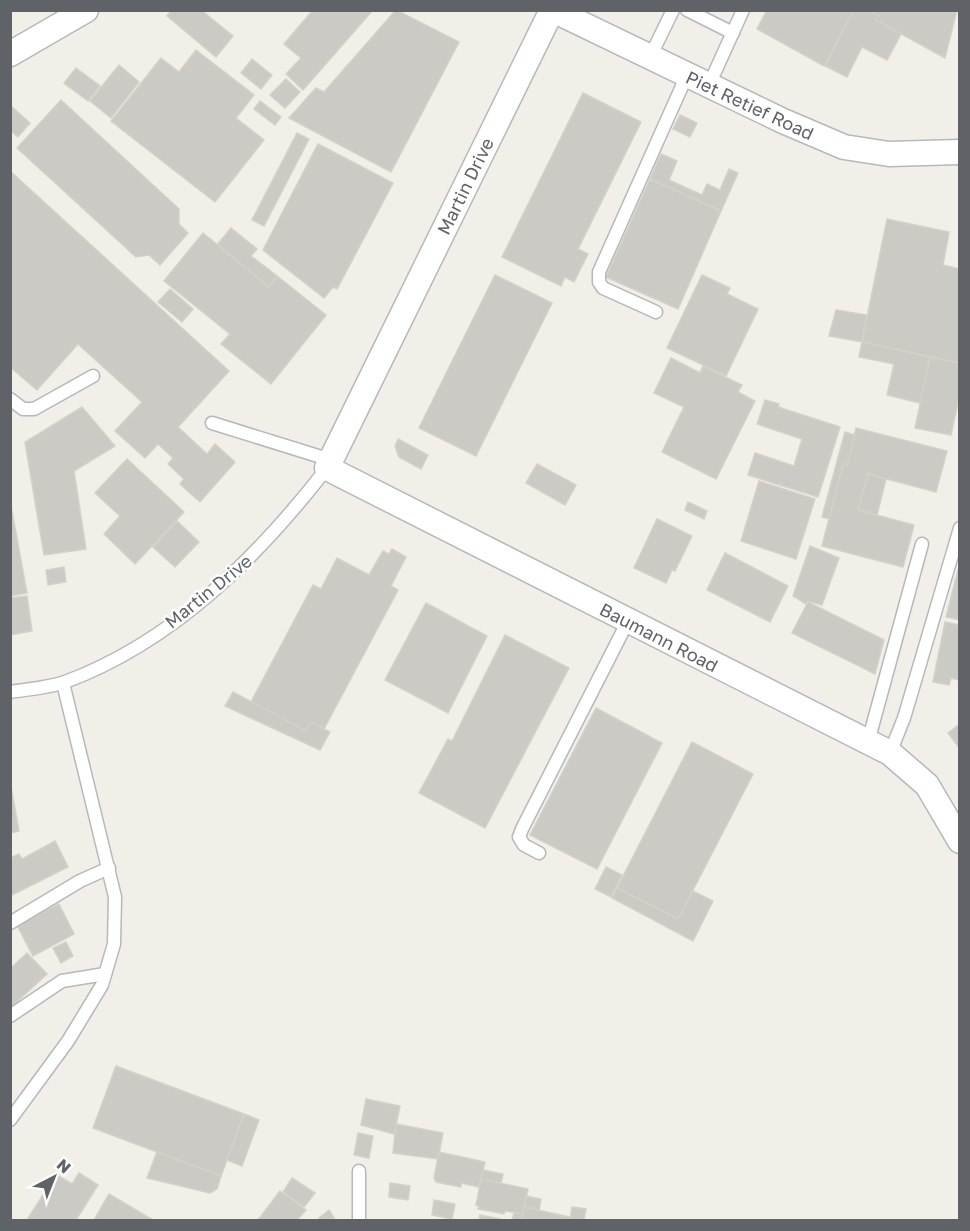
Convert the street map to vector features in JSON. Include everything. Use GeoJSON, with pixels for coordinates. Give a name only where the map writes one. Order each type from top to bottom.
{"type":"FeatureCollection","features":[{"type":"Feature","properties":{"kind":"street"},"geometry":{"type":"LineString","coordinates":[[10,54],[86,10]]}},
{"type":"Feature","properties":{"kind":"street","name":"Piet Retief Road"},"geometry":{"type":"LineString","coordinates":[[553,10],[801,129],[844,147],[889,154],[960,152]]}},
{"type":"Feature","properties":{"kind":"street","name":"Martin Drive"},"geometry":{"type":"LineString","coordinates":[[329,464],[553,10]]}},
{"type":"Feature","properties":{"kind":"street","name":"Baumann Road"},"geometry":{"type":"LineString","coordinates":[[329,464],[628,621],[890,753],[927,785],[960,841]]}},
{"type":"Feature","properties":{"kind":"lane"},"geometry":{"type":"LineString","coordinates":[[650,57],[673,10]]}},
{"type":"Feature","properties":{"kind":"lane"},"geometry":{"type":"LineString","coordinates":[[687,10],[733,33]]}},
{"type":"Feature","properties":{"kind":"lane"},"geometry":{"type":"LineString","coordinates":[[709,85],[743,10]]}},
{"type":"Feature","properties":{"kind":"lane"},"geometry":{"type":"LineString","coordinates":[[656,312],[603,288],[598,282],[599,272],[687,75]]}},
{"type":"Feature","properties":{"kind":"lane"},"geometry":{"type":"LineString","coordinates":[[10,399],[23,409],[34,409],[93,376]]}},
{"type":"Feature","properties":{"kind":"lane"},"geometry":{"type":"LineString","coordinates":[[212,423],[329,464]]}},
{"type":"Feature","properties":{"kind":"lane","name":"Martin Drive"},"geometry":{"type":"LineString","coordinates":[[10,692],[63,683],[118,657],[208,595],[237,571],[266,541],[329,464]]}},
{"type":"Feature","properties":{"kind":"lane"},"geometry":{"type":"LineString","coordinates":[[890,753],[908,708],[960,528]]}},
{"type":"Feature","properties":{"kind":"lane"},"geometry":{"type":"LineString","coordinates":[[868,742],[922,544]]}},
{"type":"Feature","properties":{"kind":"lane"},"geometry":{"type":"LineString","coordinates":[[538,853],[524,845],[519,837],[522,829],[628,621]]}},
{"type":"Feature","properties":{"kind":"lane"},"geometry":{"type":"LineString","coordinates":[[10,1120],[68,1041],[102,985],[114,944],[115,897],[63,683]]}},
{"type":"Feature","properties":{"kind":"lane"},"geometry":{"type":"LineString","coordinates":[[10,923],[80,881],[109,867]]}},
{"type":"Feature","properties":{"kind":"lane"},"geometry":{"type":"LineString","coordinates":[[10,1016],[63,981],[105,974]]}},
{"type":"Feature","properties":{"kind":"lane"},"geometry":{"type":"LineString","coordinates":[[359,1171],[359,1221]]}},
{"type":"Feature","properties":{"kind":"building"},"geometry":{"type":"Polygon","coordinates":[[[172,10],[201,10],[233,36],[216,57],[167,16],[172,10]]]}},
{"type":"Feature","properties":{"kind":"building"},"geometry":{"type":"Polygon","coordinates":[[[313,10],[373,10],[303,90],[286,74],[301,58],[284,44],[313,10]]]}},
{"type":"Feature","properties":{"kind":"building"},"geometry":{"type":"Polygon","coordinates":[[[396,10],[459,42],[391,172],[289,118],[316,88],[324,92],[396,10]]]}},
{"type":"Feature","properties":{"kind":"building"},"geometry":{"type":"Polygon","coordinates":[[[767,10],[854,10],[824,66],[757,29],[767,10]]]}},
{"type":"Feature","properties":{"kind":"building"},"geometry":{"type":"Polygon","coordinates":[[[854,10],[869,10],[879,16],[876,20],[901,34],[887,60],[862,47],[847,77],[825,66],[854,10]]]}},
{"type":"Feature","properties":{"kind":"building"},"geometry":{"type":"Polygon","coordinates":[[[869,10],[957,10],[945,58],[876,20],[879,16],[869,10]]]}},
{"type":"Feature","properties":{"kind":"building"},"geometry":{"type":"Polygon","coordinates":[[[196,50],[254,95],[236,118],[264,140],[215,202],[111,121],[161,58],[179,72],[196,50]]]}},
{"type":"Feature","properties":{"kind":"building"},"geometry":{"type":"Polygon","coordinates":[[[252,59],[272,75],[261,89],[241,73],[252,59]]]}},
{"type":"Feature","properties":{"kind":"building"},"geometry":{"type":"Polygon","coordinates":[[[119,65],[139,82],[111,118],[90,101],[119,65]]]}},
{"type":"Feature","properties":{"kind":"building"},"geometry":{"type":"Polygon","coordinates":[[[76,68],[100,86],[88,101],[64,83],[76,68]]]}},
{"type":"Feature","properties":{"kind":"building"},"geometry":{"type":"Polygon","coordinates":[[[286,79],[300,92],[285,108],[270,95],[286,79]]]}},
{"type":"Feature","properties":{"kind":"building"},"geometry":{"type":"Polygon","coordinates":[[[583,93],[641,122],[578,249],[588,254],[574,282],[565,277],[561,286],[502,257],[583,93]]]}},
{"type":"Feature","properties":{"kind":"building"},"geometry":{"type":"Polygon","coordinates":[[[61,100],[179,209],[179,224],[188,233],[160,265],[149,255],[136,257],[17,148],[61,100]]]}},
{"type":"Feature","properties":{"kind":"building"},"geometry":{"type":"Polygon","coordinates":[[[260,101],[281,117],[275,125],[254,109],[260,101]]]}},
{"type":"Feature","properties":{"kind":"building"},"geometry":{"type":"Polygon","coordinates":[[[11,106],[30,123],[18,137],[10,130],[11,106]]]}},
{"type":"Feature","properties":{"kind":"building"},"geometry":{"type":"Polygon","coordinates":[[[680,115],[697,123],[690,137],[673,129],[680,115]]]}},
{"type":"Feature","properties":{"kind":"building"},"geometry":{"type":"Polygon","coordinates":[[[297,133],[309,139],[264,226],[252,220],[297,133]]]}},
{"type":"Feature","properties":{"kind":"building"},"geometry":{"type":"Polygon","coordinates":[[[318,144],[393,183],[337,289],[333,287],[324,298],[263,250],[318,144]]]}},
{"type":"Feature","properties":{"kind":"building"},"geometry":{"type":"Polygon","coordinates":[[[661,154],[677,161],[669,180],[702,195],[707,184],[720,190],[729,169],[738,173],[721,211],[650,179],[661,154]]]}},
{"type":"Feature","properties":{"kind":"building"},"geometry":{"type":"Polygon","coordinates":[[[10,171],[229,371],[178,427],[207,454],[215,444],[235,462],[200,502],[180,484],[184,479],[168,464],[173,458],[158,444],[145,458],[115,431],[142,402],[78,344],[37,390],[10,367],[10,171]]]}},
{"type":"Feature","properties":{"kind":"building"},"geometry":{"type":"Polygon","coordinates":[[[650,179],[721,211],[678,309],[606,277],[650,179]]]}},
{"type":"Feature","properties":{"kind":"building"},"geometry":{"type":"Polygon","coordinates":[[[887,219],[949,232],[943,265],[960,269],[960,363],[862,342],[887,219]]]}},
{"type":"Feature","properties":{"kind":"building"},"geometry":{"type":"Polygon","coordinates":[[[231,228],[257,249],[251,256],[277,276],[269,287],[217,245],[231,228]]]}},
{"type":"Feature","properties":{"kind":"building"},"geometry":{"type":"Polygon","coordinates":[[[203,233],[269,287],[277,276],[326,315],[271,384],[221,344],[230,334],[164,281],[203,233]]]}},
{"type":"Feature","properties":{"kind":"building"},"geometry":{"type":"Polygon","coordinates":[[[495,275],[552,303],[476,456],[419,428],[495,275]]]}},
{"type":"Feature","properties":{"kind":"building"},"geometry":{"type":"Polygon","coordinates":[[[702,275],[730,288],[727,294],[758,309],[726,376],[667,348],[702,275]]]}},
{"type":"Feature","properties":{"kind":"building"},"geometry":{"type":"Polygon","coordinates":[[[170,289],[193,309],[182,322],[158,302],[170,289]]]}},
{"type":"Feature","properties":{"kind":"building"},"geometry":{"type":"Polygon","coordinates":[[[836,310],[867,315],[862,342],[829,336],[836,310]]]}},
{"type":"Feature","properties":{"kind":"building"},"geometry":{"type":"Polygon","coordinates":[[[862,342],[930,357],[920,403],[887,395],[894,364],[859,357],[862,342]]]}},
{"type":"Feature","properties":{"kind":"building"},"geometry":{"type":"Polygon","coordinates":[[[930,357],[960,363],[960,393],[951,435],[915,428],[930,357]]]}},
{"type":"Feature","properties":{"kind":"building"},"geometry":{"type":"Polygon","coordinates":[[[671,358],[700,373],[703,366],[742,385],[738,392],[755,401],[716,479],[662,452],[684,407],[654,393],[671,358]]]}},
{"type":"Feature","properties":{"kind":"building"},"geometry":{"type":"Polygon","coordinates":[[[765,400],[779,404],[778,407],[840,427],[818,497],[748,475],[755,453],[794,466],[802,439],[757,424],[765,400]]]}},
{"type":"Feature","properties":{"kind":"building"},"geometry":{"type":"Polygon","coordinates":[[[82,407],[115,446],[74,471],[86,549],[44,555],[25,442],[82,407]]]}},
{"type":"Feature","properties":{"kind":"building"},"geometry":{"type":"Polygon","coordinates":[[[856,428],[947,451],[936,492],[868,474],[858,510],[914,525],[903,567],[822,546],[843,464],[847,465],[856,428]]]}},
{"type":"Feature","properties":{"kind":"building"},"geometry":{"type":"Polygon","coordinates":[[[845,432],[855,435],[847,465],[843,464],[829,519],[822,517],[845,432]]]}},
{"type":"Feature","properties":{"kind":"building"},"geometry":{"type":"Polygon","coordinates":[[[398,439],[428,455],[421,469],[399,457],[395,446],[398,439]]]}},
{"type":"Feature","properties":{"kind":"building"},"geometry":{"type":"Polygon","coordinates":[[[127,459],[184,512],[135,564],[104,534],[120,516],[95,493],[127,459]]]}},
{"type":"Feature","properties":{"kind":"building"},"geometry":{"type":"Polygon","coordinates":[[[537,464],[576,485],[565,505],[526,483],[537,464]]]}},
{"type":"Feature","properties":{"kind":"building"},"geometry":{"type":"Polygon","coordinates":[[[868,474],[886,479],[877,515],[858,510],[868,474]]]}},
{"type":"Feature","properties":{"kind":"building"},"geometry":{"type":"Polygon","coordinates":[[[759,481],[815,499],[796,559],[741,541],[759,481]]]}},
{"type":"Feature","properties":{"kind":"building"},"geometry":{"type":"Polygon","coordinates":[[[10,500],[27,593],[10,596],[10,500]]]}},
{"type":"Feature","properties":{"kind":"building"},"geometry":{"type":"Polygon","coordinates":[[[688,502],[707,511],[704,519],[685,510],[688,502]]]}},
{"type":"Feature","properties":{"kind":"building"},"geometry":{"type":"Polygon","coordinates":[[[657,519],[692,536],[675,571],[672,570],[666,583],[634,568],[657,519]]]}},
{"type":"Feature","properties":{"kind":"building"},"geometry":{"type":"Polygon","coordinates":[[[177,521],[199,542],[175,567],[153,547],[177,521]]]}},
{"type":"Feature","properties":{"kind":"building"},"geometry":{"type":"Polygon","coordinates":[[[810,546],[839,558],[822,605],[808,601],[806,604],[793,596],[810,546]]]}},
{"type":"Feature","properties":{"kind":"building"},"geometry":{"type":"Polygon","coordinates":[[[392,549],[406,557],[391,586],[398,590],[324,729],[311,722],[306,731],[251,702],[313,585],[321,589],[337,558],[369,575],[383,551],[389,554],[392,549]]]}},
{"type":"Feature","properties":{"kind":"building"},"geometry":{"type":"Polygon","coordinates":[[[725,553],[788,586],[770,622],[707,590],[725,553]]]}},
{"type":"Feature","properties":{"kind":"building"},"geometry":{"type":"Polygon","coordinates":[[[64,567],[66,582],[48,585],[46,570],[64,567]]]}},
{"type":"Feature","properties":{"kind":"building"},"geometry":{"type":"Polygon","coordinates":[[[958,570],[960,571],[960,620],[946,617],[958,570]]]}},
{"type":"Feature","properties":{"kind":"building"},"geometry":{"type":"Polygon","coordinates":[[[27,596],[32,631],[10,635],[10,598],[27,596]]]}},
{"type":"Feature","properties":{"kind":"building"},"geometry":{"type":"Polygon","coordinates":[[[808,602],[884,640],[875,674],[792,633],[808,602]]]}},
{"type":"Feature","properties":{"kind":"building"},"geometry":{"type":"Polygon","coordinates":[[[426,603],[487,636],[448,713],[385,680],[426,603]]]}},
{"type":"Feature","properties":{"kind":"building"},"geometry":{"type":"Polygon","coordinates":[[[945,622],[960,625],[960,684],[959,680],[951,678],[949,685],[933,682],[945,622]]]}},
{"type":"Feature","properties":{"kind":"building"},"geometry":{"type":"Polygon","coordinates":[[[505,635],[569,668],[485,828],[419,793],[448,739],[452,741],[505,635]]]}},
{"type":"Feature","properties":{"kind":"building"},"geometry":{"type":"Polygon","coordinates":[[[233,692],[306,731],[311,722],[330,732],[320,750],[225,706],[233,692]]]}},
{"type":"Feature","properties":{"kind":"building"},"geometry":{"type":"Polygon","coordinates":[[[596,708],[662,743],[597,869],[530,835],[596,708]]]}},
{"type":"Feature","properties":{"kind":"building"},"geometry":{"type":"Polygon","coordinates":[[[960,724],[960,749],[948,733],[960,724]]]}},
{"type":"Feature","properties":{"kind":"building"},"geometry":{"type":"Polygon","coordinates":[[[692,742],[753,774],[678,919],[617,888],[692,742]]]}},
{"type":"Feature","properties":{"kind":"building"},"geometry":{"type":"Polygon","coordinates":[[[10,781],[19,831],[10,833],[10,781]]]}},
{"type":"Feature","properties":{"kind":"building"},"geometry":{"type":"Polygon","coordinates":[[[55,841],[68,867],[10,896],[10,858],[19,854],[22,859],[55,841]]]}},
{"type":"Feature","properties":{"kind":"building"},"geometry":{"type":"Polygon","coordinates":[[[606,867],[622,875],[611,897],[595,889],[606,867]]]}},
{"type":"Feature","properties":{"kind":"building"},"geometry":{"type":"Polygon","coordinates":[[[617,888],[678,919],[693,891],[713,901],[693,941],[612,898],[617,888]]]}},
{"type":"Feature","properties":{"kind":"building"},"geometry":{"type":"Polygon","coordinates":[[[59,904],[74,934],[33,956],[17,925],[59,904]]]}},
{"type":"Feature","properties":{"kind":"building"},"geometry":{"type":"Polygon","coordinates":[[[66,942],[73,956],[61,963],[53,948],[66,942]]]}},
{"type":"Feature","properties":{"kind":"building"},"geometry":{"type":"Polygon","coordinates":[[[27,953],[47,974],[10,1008],[10,969],[27,953]]]}},
{"type":"Feature","properties":{"kind":"building"},"geometry":{"type":"Polygon","coordinates":[[[116,1066],[244,1114],[221,1176],[93,1128],[116,1066]]]}},
{"type":"Feature","properties":{"kind":"building"},"geometry":{"type":"Polygon","coordinates":[[[366,1099],[400,1106],[394,1134],[361,1125],[366,1099]]]}},
{"type":"Feature","properties":{"kind":"building"},"geometry":{"type":"Polygon","coordinates":[[[244,1114],[259,1120],[242,1166],[227,1160],[244,1114]]]}},
{"type":"Feature","properties":{"kind":"building"},"geometry":{"type":"Polygon","coordinates":[[[396,1124],[443,1133],[438,1159],[393,1153],[396,1124]]]}},
{"type":"Feature","properties":{"kind":"building"},"geometry":{"type":"Polygon","coordinates":[[[358,1133],[373,1136],[369,1158],[354,1155],[358,1133]]]}},
{"type":"Feature","properties":{"kind":"building"},"geometry":{"type":"Polygon","coordinates":[[[157,1152],[221,1176],[217,1189],[210,1193],[147,1178],[157,1152]]]}},
{"type":"Feature","properties":{"kind":"building"},"geometry":{"type":"Polygon","coordinates":[[[439,1152],[485,1162],[479,1187],[461,1183],[461,1187],[436,1182],[434,1178],[439,1152]]]}},
{"type":"Feature","properties":{"kind":"building"},"geometry":{"type":"Polygon","coordinates":[[[483,1170],[503,1174],[501,1183],[481,1179],[483,1170]]]}},
{"type":"Feature","properties":{"kind":"building"},"geometry":{"type":"Polygon","coordinates":[[[79,1173],[98,1185],[76,1220],[27,1220],[56,1174],[72,1184],[79,1173]]]}},
{"type":"Feature","properties":{"kind":"building"},"geometry":{"type":"Polygon","coordinates":[[[292,1178],[315,1193],[304,1207],[283,1192],[292,1178]]]}},
{"type":"Feature","properties":{"kind":"building"},"geometry":{"type":"Polygon","coordinates":[[[481,1179],[528,1189],[523,1214],[505,1211],[504,1214],[478,1209],[479,1206],[476,1205],[481,1179]]]}},
{"type":"Feature","properties":{"kind":"building"},"geometry":{"type":"Polygon","coordinates":[[[390,1183],[410,1186],[408,1200],[389,1197],[390,1183]]]}},
{"type":"Feature","properties":{"kind":"building"},"geometry":{"type":"Polygon","coordinates":[[[280,1191],[306,1210],[297,1220],[258,1220],[280,1191]]]}},
{"type":"Feature","properties":{"kind":"building"},"geometry":{"type":"Polygon","coordinates":[[[109,1194],[153,1220],[94,1220],[109,1194]]]}},
{"type":"Feature","properties":{"kind":"building"},"geometry":{"type":"Polygon","coordinates":[[[526,1196],[541,1199],[539,1210],[524,1207],[526,1196]]]}},
{"type":"Feature","properties":{"kind":"building"},"geometry":{"type":"Polygon","coordinates":[[[434,1200],[455,1204],[452,1219],[432,1215],[434,1200]]]}},
{"type":"Feature","properties":{"kind":"building"},"geometry":{"type":"Polygon","coordinates":[[[524,1207],[570,1217],[570,1220],[521,1220],[524,1207]]]}},
{"type":"Feature","properties":{"kind":"building"},"geometry":{"type":"Polygon","coordinates":[[[572,1207],[586,1209],[584,1220],[570,1220],[572,1207]]]}},
{"type":"Feature","properties":{"kind":"building"},"geometry":{"type":"Polygon","coordinates":[[[329,1210],[334,1218],[321,1220],[319,1218],[329,1210]]]}},
{"type":"Feature","properties":{"kind":"building"},"geometry":{"type":"Polygon","coordinates":[[[514,1213],[523,1214],[521,1220],[512,1220],[514,1213]]]}},
{"type":"Feature","properties":{"kind":"building"},"geometry":{"type":"Polygon","coordinates":[[[480,1215],[500,1219],[479,1220],[480,1215]]]}}]}
